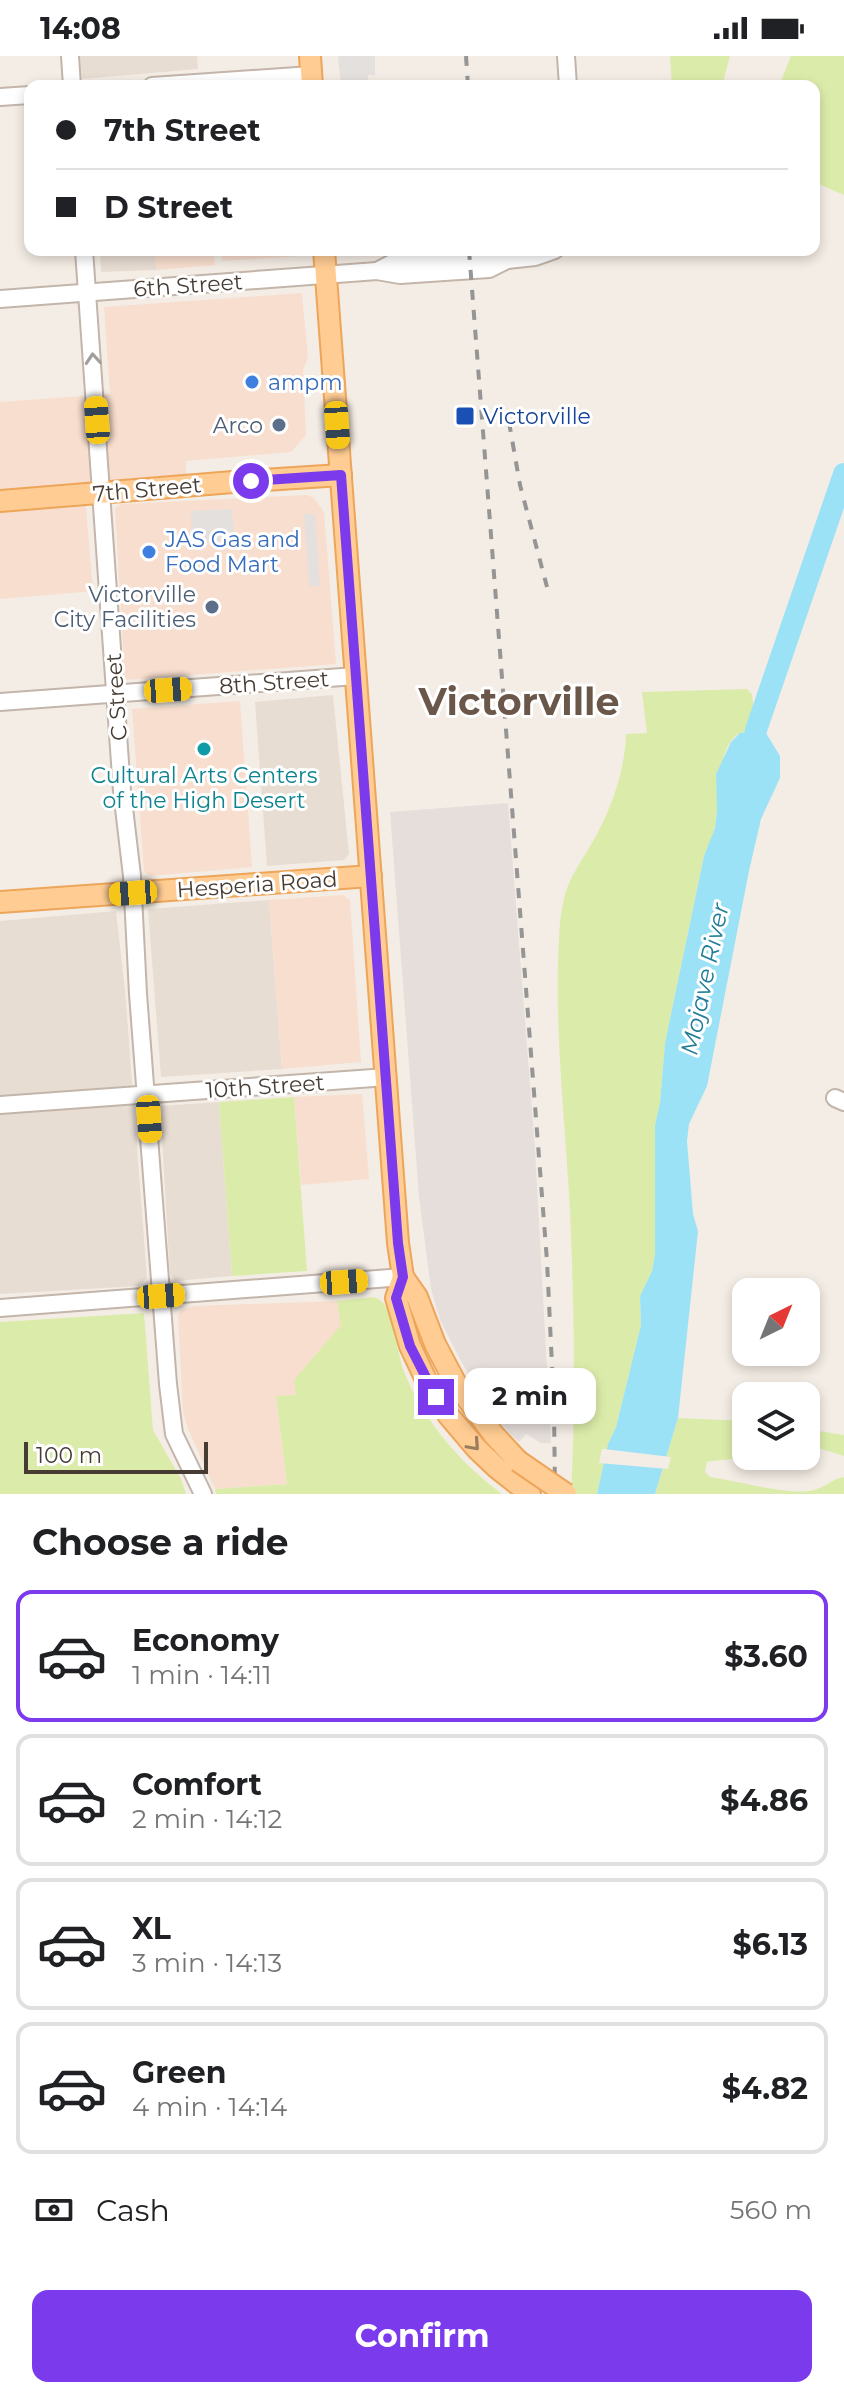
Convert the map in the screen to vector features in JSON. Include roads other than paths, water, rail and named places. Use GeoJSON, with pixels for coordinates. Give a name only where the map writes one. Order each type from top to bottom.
{"type":"FeatureCollection","features":[{"type":"Feature","properties":{"kind":"main road"},"geometry":{"type":"LineString","coordinates":[[324,256],[403,1277],[417,1297],[435,1344],[455,1382],[494,1435],[518,1461],[566,1494]]}},
{"type":"Feature","properties":{"kind":"main road","name":"7th Street"},"geometry":{"type":"LineString","coordinates":[[0,501],[341,475]]}},
{"type":"Feature","properties":{"kind":"main road","name":"Hesperia Road"},"geometry":{"type":"LineString","coordinates":[[0,902],[371,876]]}},
{"type":"Feature","properties":{"kind":"main road"},"geometry":{"type":"LineString","coordinates":[[403,1277],[396,1298],[410,1346],[427,1382],[469,1440],[524,1490]]}},
{"type":"Feature","properties":{"kind":"street"},"geometry":{"type":"LineString","coordinates":[[70,56],[72,80]]}},
{"type":"Feature","properties":{"kind":"street"},"geometry":{"type":"LineString","coordinates":[[566,56],[568,80]]}},
{"type":"Feature","properties":{"kind":"street"},"geometry":{"type":"LineString","coordinates":[[220,80],[311,72]]}},
{"type":"Feature","properties":{"kind":"street"},"geometry":{"type":"LineString","coordinates":[[0,97],[24,95]]}},
{"type":"Feature","properties":{"kind":"street","name":"C Street"},"geometry":{"type":"LineString","coordinates":[[85,256],[168,1384],[174,1434],[203,1494]]}},
{"type":"Feature","properties":{"kind":"street","name":"6th Street"},"geometry":{"type":"LineString","coordinates":[[0,299],[377,271],[400,275],[489,269],[507,260],[538,256]]}},
{"type":"Feature","properties":{"kind":"street","name":"8th Street"},"geometry":{"type":"LineString","coordinates":[[0,702],[356,676]]}},
{"type":"Feature","properties":{"kind":"street","name":"10th Street"},"geometry":{"type":"LineString","coordinates":[[0,1105],[387,1077]]}},
{"type":"Feature","properties":{"kind":"street"},"geometry":{"type":"LineString","coordinates":[[0,1308],[403,1277]]}},
{"type":"Feature","properties":{"kind":"water"},"geometry":{"type":"Polygon","coordinates":[[[756,730],[766,733],[780,756],[780,778],[761,819],[707,1086],[689,1124],[687,1141],[693,1214],[698,1231],[678,1418],[655,1494],[597,1494],[641,1325],[640,1296],[652,1271],[655,1254],[655,1125],[665,1043],[704,856],[715,828],[716,774],[731,742],[740,733],[756,730]]]}},
{"type":"Feature","properties":{"kind":"waterway","name":"Mojave River"},"geometry":{"type":"LineString","coordinates":[[751,760],[756,730],[844,474]]}},
{"type":"Feature","properties":{"kind":"railway"},"geometry":{"type":"LineString","coordinates":[[466,56],[468,80]]}},
{"type":"Feature","properties":{"kind":"railway"},"geometry":{"type":"LineString","coordinates":[[469,256],[547,1261],[555,1494]]}},
{"type":"Feature","properties":{"kind":"railway"},"geometry":{"type":"LineString","coordinates":[[509,422],[520,485],[547,587]]}},
{"type":"Feature","properties":{"kind":"place","name":"ampm"},"geometry":{"type":"Point","coordinates":[252,382]}},
{"type":"Feature","properties":{"kind":"place","name":"Victorville"},"geometry":{"type":"Point","coordinates":[465,416]}},
{"type":"Feature","properties":{"kind":"place","name":"Arco"},"geometry":{"type":"Point","coordinates":[279,425]}},
{"type":"Feature","properties":{"kind":"place","name":"JAS Gas and Food Mart"},"geometry":{"type":"Point","coordinates":[149,552]}},
{"type":"Feature","properties":{"kind":"place","name":"Victorville City Facilities"},"geometry":{"type":"Point","coordinates":[212,607]}},
{"type":"Feature","properties":{"kind":"place","name":"Cultural Arts Centers of the High Desert"},"geometry":{"type":"Point","coordinates":[204,749]}},
{"type":"Feature","properties":{"kind":"district","name":"Victorville"},"geometry":{"type":"Point","coordinates":[519,702]}}]}
